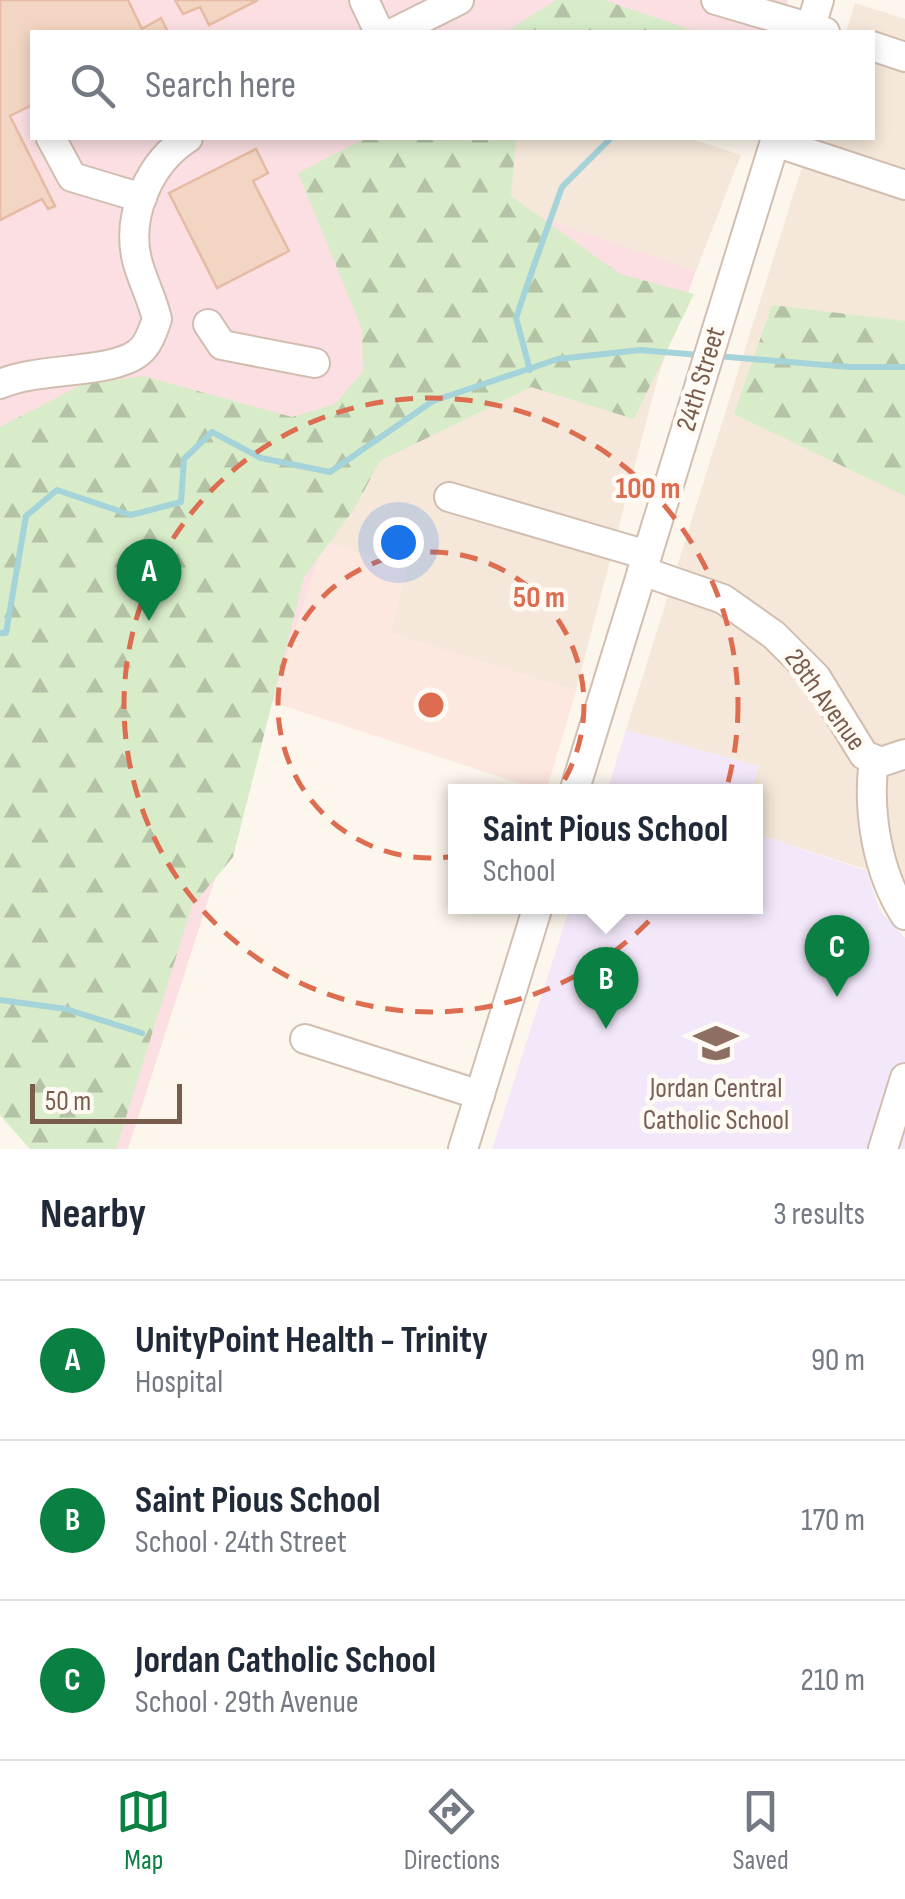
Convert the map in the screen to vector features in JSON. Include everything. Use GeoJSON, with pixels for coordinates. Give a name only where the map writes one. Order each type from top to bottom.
{"type":"FeatureCollection","features":[{"type":"Feature","properties":{"kind":"street"},"geometry":{"type":"LineString","coordinates":[[364,0],[378,30]]}},
{"type":"Feature","properties":{"kind":"street"},"geometry":{"type":"LineString","coordinates":[[399,30],[459,0]]}},
{"type":"Feature","properties":{"kind":"street"},"geometry":{"type":"LineString","coordinates":[[716,0],[811,30]]}},
{"type":"Feature","properties":{"kind":"street"},"geometry":{"type":"LineString","coordinates":[[814,30],[819,0]]}},
{"type":"Feature","properties":{"kind":"street"},"geometry":{"type":"LineString","coordinates":[[875,47],[905,56]]}},
{"type":"Feature","properties":{"kind":"street"},"geometry":{"type":"LineString","coordinates":[[52,140],[72,177],[142,198]]}},
{"type":"Feature","properties":{"kind":"street"},"geometry":{"type":"LineString","coordinates":[[0,384],[20,375],[122,362],[142,352],[157,319],[135,248],[134,229],[142,198],[174,146],[184,140]]}},
{"type":"Feature","properties":{"kind":"street"},"geometry":{"type":"LineString","coordinates":[[775,140],[905,185]]}},
{"type":"Feature","properties":{"kind":"street","name":"24th Street"},"geometry":{"type":"LineString","coordinates":[[576,784],[775,140]]}},
{"type":"Feature","properties":{"kind":"street"},"geometry":{"type":"LineString","coordinates":[[208,324],[222,344],[314,363]]}},
{"type":"Feature","properties":{"kind":"street","name":"28th Avenue"},"geometry":{"type":"LineString","coordinates":[[450,498],[644,563],[723,599],[774,634],[816,677],[856,745],[874,760],[905,754]]}},
{"type":"Feature","properties":{"kind":"street"},"geometry":{"type":"LineString","coordinates":[[874,760],[872,797],[878,846],[887,880],[905,915]]}},
{"type":"Feature","properties":{"kind":"street"},"geometry":{"type":"LineString","coordinates":[[471,1147],[480,1095],[536,914]]}},
{"type":"Feature","properties":{"kind":"street"},"geometry":{"type":"LineString","coordinates":[[305,1040],[480,1095]]}},
{"type":"Feature","properties":{"kind":"street"},"geometry":{"type":"LineString","coordinates":[[883,1149],[905,1078]]}},
{"type":"Feature","properties":{"kind":"shaded area"},"geometry":{"type":"Polygon","coordinates":[[[0,0],[788,0],[779,30],[30,30],[30,140],[428,140],[417,175],[696,271],[659,373],[524,332],[353,450],[128,1149],[68,1149],[0,949],[0,0]]]}},
{"type":"Feature","properties":{"kind":"shaded area"},"geometry":{"type":"Polygon","coordinates":[[[855,3],[905,19],[905,882],[763,836],[763,784],[753,784],[758,766],[626,730],[810,140],[875,140],[875,30],[847,30],[855,3]]]}},
{"type":"Feature","properties":{"kind":"shaded area"},"geometry":{"type":"Polygon","coordinates":[[[428,140],[695,140],[741,155],[696,271],[416,175],[428,140]]]}},
{"type":"Feature","properties":{"kind":"shaded area"},"geometry":{"type":"Polygon","coordinates":[[[524,332],[659,373],[576,691],[390,633],[323,541],[353,450],[524,332]]]}},
{"type":"Feature","properties":{"kind":"shaded area"},"geometry":{"type":"Polygon","coordinates":[[[323,541],[407,568],[391,633],[576,691],[548,784],[522,784],[272,702],[323,541]]]}},
{"type":"Feature","properties":{"kind":"shaded area"},"geometry":{"type":"Polygon","coordinates":[[[626,730],[759,766],[753,784],[609,784],[626,730]]]}},
{"type":"Feature","properties":{"kind":"shaded area","name":"Jordan Central Catholic School"},"geometry":{"type":"Polygon","coordinates":[[[763,836],[867,871],[879,909],[905,938],[905,1149],[492,1149],[568,914],[763,914],[763,836]]]}},
{"type":"Feature","properties":{"kind":"green space"},"geometry":{"type":"Polygon","coordinates":[[[556,0],[604,0],[692,30],[509,30],[556,0]]]}},
{"type":"Feature","properties":{"kind":"green space"},"geometry":{"type":"Polygon","coordinates":[[[362,140],[516,140],[511,196],[620,274],[694,294],[634,419],[531,387],[380,461],[354,509],[304,577],[233,857],[192,906],[116,1149],[30,1149],[0,1115],[0,427],[81,385],[143,376],[292,417],[335,404],[363,371],[362,329],[298,173],[362,140]]]}},
{"type":"Feature","properties":{"kind":"green space"},"geometry":{"type":"Polygon","coordinates":[[[772,305],[905,321],[905,496],[734,414],[772,305]]]}},
{"type":"Feature","properties":{"kind":"building"},"geometry":{"type":"Polygon","coordinates":[[[0,0],[128,0],[142,29],[161,18],[167,30],[30,30],[30,106],[10,116],[55,206],[48,209],[42,199],[0,220],[0,0]]]}},
{"type":"Feature","properties":{"kind":"building"},"geometry":{"type":"Polygon","coordinates":[[[175,0],[258,0],[209,25],[200,7],[183,14],[175,0]]]}},
{"type":"Feature","properties":{"kind":"building"},"geometry":{"type":"Polygon","coordinates":[[[256,149],[268,173],[253,181],[289,251],[217,288],[169,193],[256,149]]]}},
{"type":"Feature","properties":{"kind":"waterway"},"geometry":{"type":"LineString","coordinates":[[530,370],[516,318],[533,268],[562,187],[609,140]]}},
{"type":"Feature","properties":{"kind":"waterway"},"geometry":{"type":"LineString","coordinates":[[0,633],[6,633],[26,516],[57,490],[131,515],[181,502],[184,459],[212,432],[261,458],[330,472],[433,401],[558,359],[640,350],[699,355]]}},
{"type":"Feature","properties":{"kind":"waterway"},"geometry":{"type":"LineString","coordinates":[[717,356],[849,367],[905,367]]}},
{"type":"Feature","properties":{"kind":"waterway"},"geometry":{"type":"LineString","coordinates":[[0,1000],[66,1009],[142,1033]]}},
{"type":"Feature","properties":{"kind":"place","name":"UnityPoint Health - Trinity"},"geometry":{"type":"Point","coordinates":[149,621]}},
{"type":"Feature","properties":{"kind":"place","name":"Jordan Catholic School"},"geometry":{"type":"Point","coordinates":[837,997]}},
{"type":"Feature","properties":{"kind":"place","name":"Saint Pious School"},"geometry":{"type":"Point","coordinates":[606,1029]}},
{"type":"Feature","properties":{"kind":"place","name":"Jordan Central Catholic School"},"geometry":{"type":"Point","coordinates":[716,1043]}}]}
